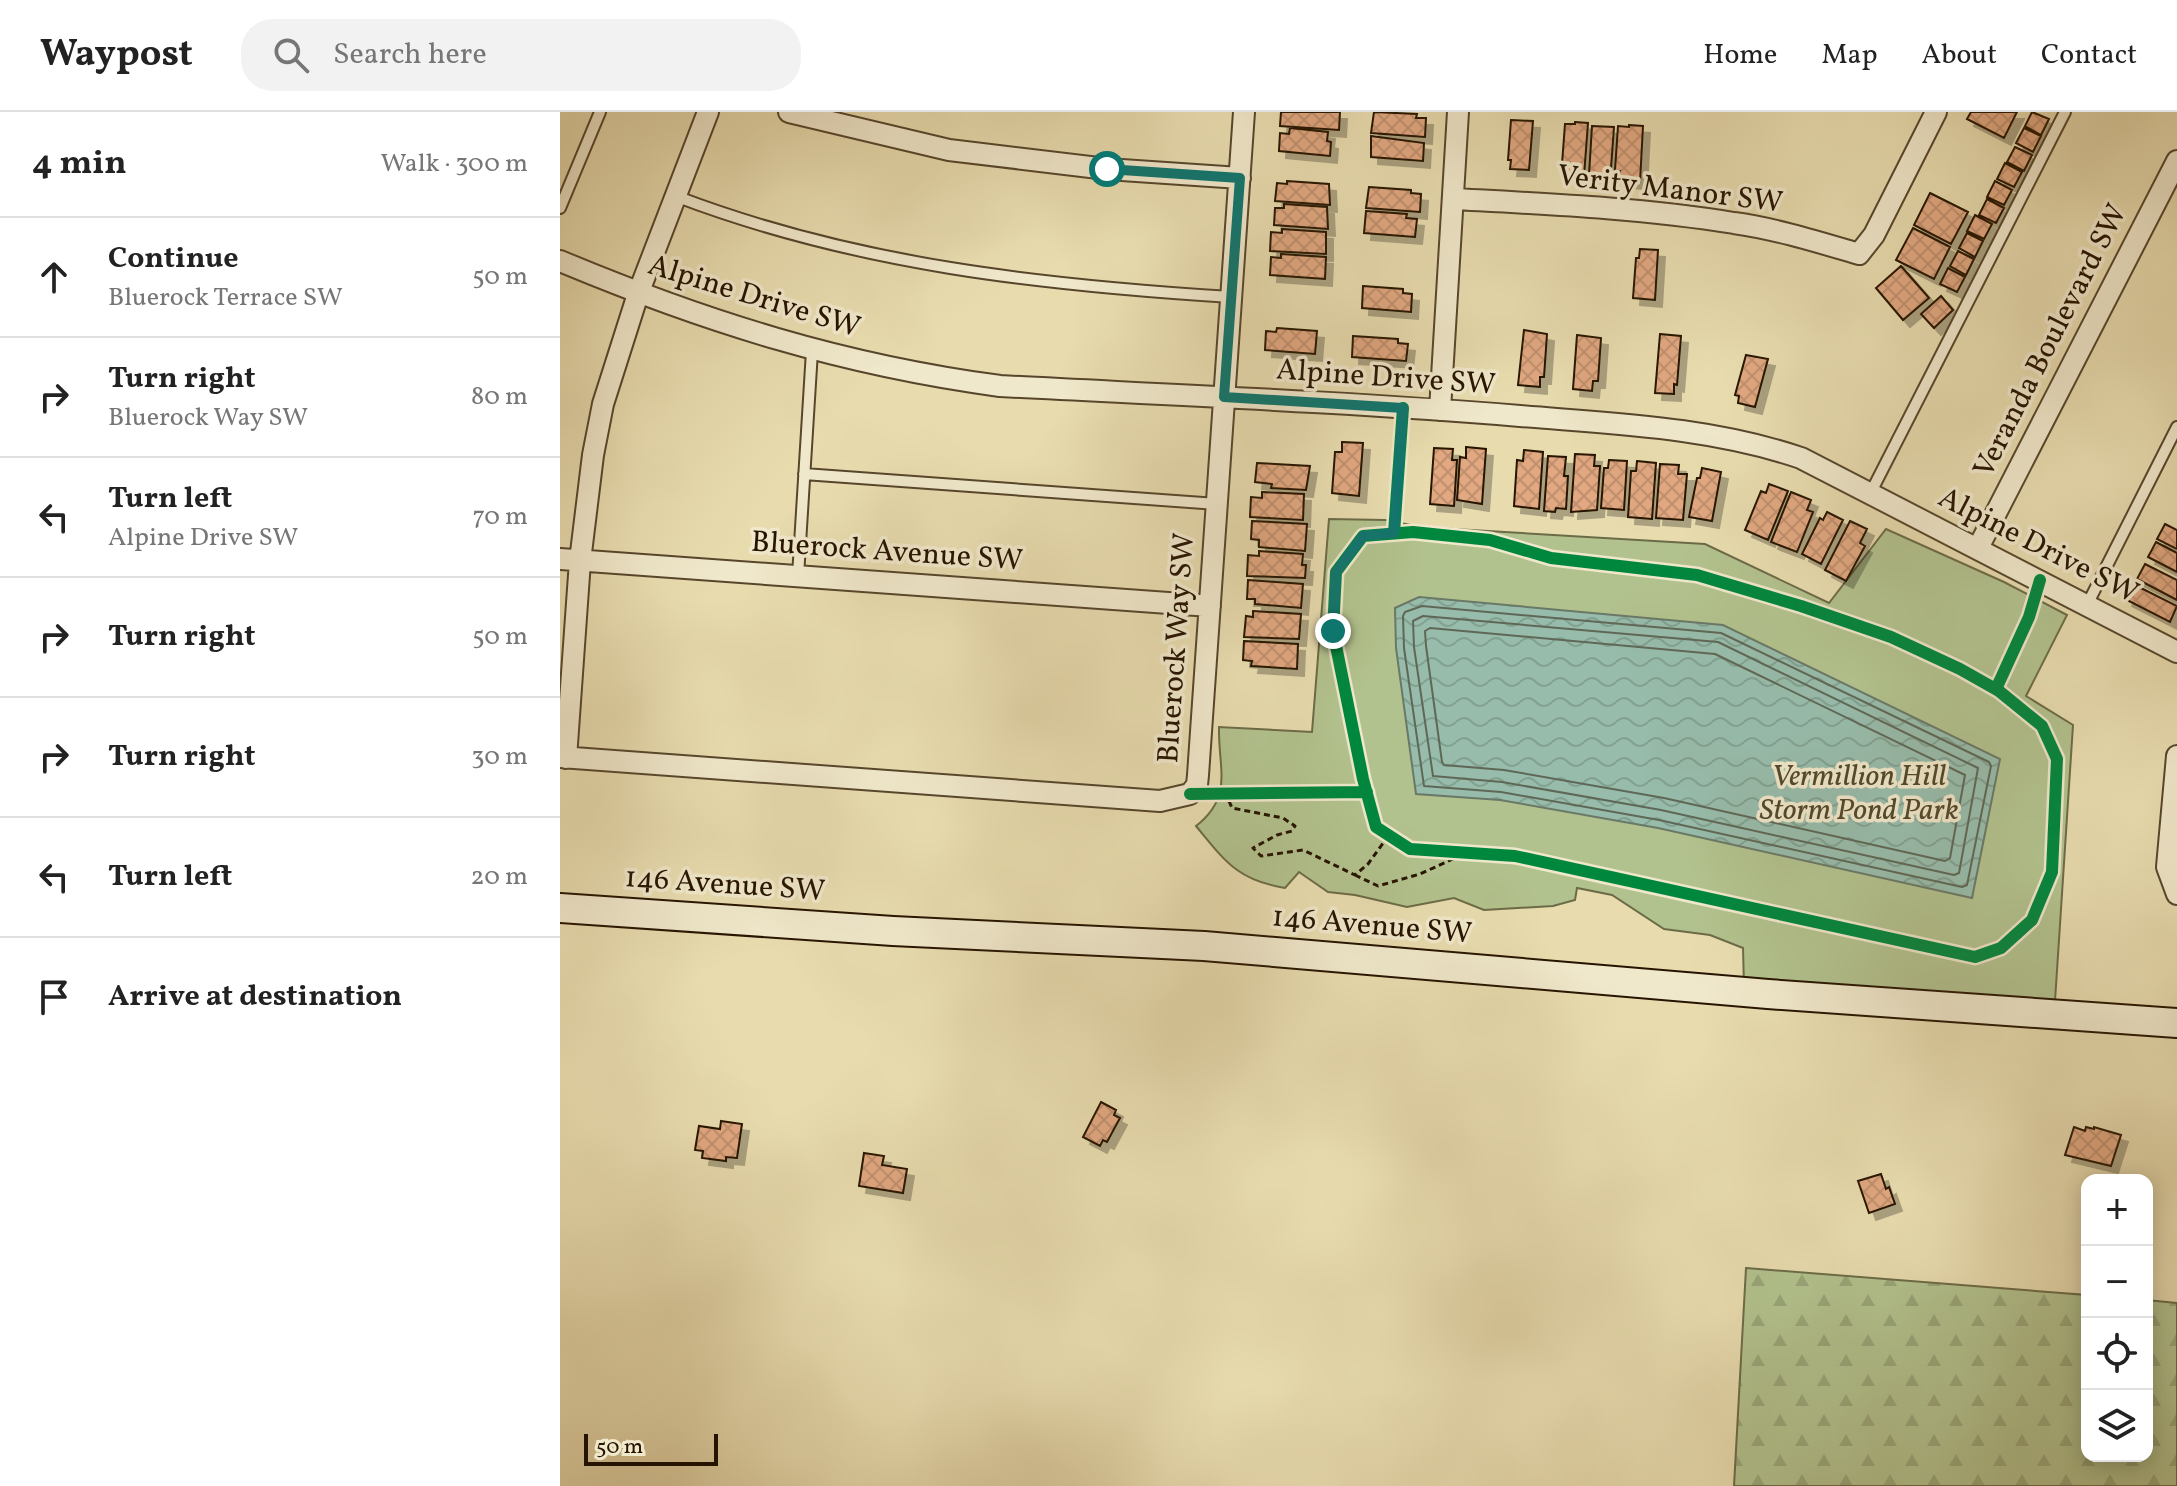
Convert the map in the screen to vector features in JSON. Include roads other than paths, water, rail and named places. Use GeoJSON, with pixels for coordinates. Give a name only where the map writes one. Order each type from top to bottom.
{"type":"FeatureCollection","features":[{"type":"Feature","properties":{"kind":"street"},"geometry":{"type":"LineString","coordinates":[[563,757],[570,560],[603,404],[638,294],[678,197],[708,112]]}},
{"type":"Feature","properties":{"kind":"street"},"geometry":{"type":"LineString","coordinates":[[789,112],[949,150],[1107,169],[1240,178]]}},
{"type":"Feature","properties":{"kind":"street","name":"Bluerock Way SW"},"geometry":{"type":"LineString","coordinates":[[563,757],[1160,801],[1190,794],[1197,785],[1198,775],[1244,112]]}},
{"type":"Feature","properties":{"kind":"street"},"geometry":{"type":"LineString","coordinates":[[1440,410],[1458,112]]}},
{"type":"Feature","properties":{"kind":"street","name":"Verity Manor SW"},"geometry":{"type":"LineString","coordinates":[[1454,199],[1589,206],[1735,223],[1859,254],[1874,235],[1936,112]]}},
{"type":"Feature","properties":{"kind":"street","name":"Veranda Boulevard SW"},"geometry":{"type":"LineString","coordinates":[[1978,548],[2177,161]]}},
{"type":"Feature","properties":{"kind":"street","name":"Alpine Drive SW"},"geometry":{"type":"LineString","coordinates":[[560,261],[638,294],[727,325],[812,351],[931,377],[1000,386],[1440,410],[1665,428],[1761,444],[1801,458],[2177,652]]}},
{"type":"Feature","properties":{"kind":"street","name":"Bluerock Avenue SW"},"geometry":{"type":"LineString","coordinates":[[570,560],[1210,606]]}},
{"type":"Feature","properties":{"kind":"street"},"geometry":{"type":"LineString","coordinates":[[2177,756],[2167,867],[2177,894]]}},
{"type":"Feature","properties":{"kind":"street","name":"146 Avenue SW"},"geometry":{"type":"LineString","coordinates":[[560,908],[893,931],[1204,946],[1768,994],[2177,1023]]}},
{"type":"Feature","properties":{"kind":"lane"},"geometry":{"type":"LineString","coordinates":[[560,208],[600,112]]}},
{"type":"Feature","properties":{"kind":"lane"},"geometry":{"type":"LineString","coordinates":[[1870,494],[2065,112]]}},
{"type":"Feature","properties":{"kind":"lane"},"geometry":{"type":"LineString","coordinates":[[678,197],[778,232],[916,263],[985,275],[1094,287],[1231,297]]}},
{"type":"Feature","properties":{"kind":"lane"},"geometry":{"type":"LineString","coordinates":[[798,576],[812,351]]}},
{"type":"Feature","properties":{"kind":"lane"},"geometry":{"type":"LineString","coordinates":[[2087,605],[2177,427]]}},
{"type":"Feature","properties":{"kind":"lane"},"geometry":{"type":"LineString","coordinates":[[804,474],[1217,504]]}},
{"type":"Feature","properties":{"kind":"water"},"geometry":{"type":"Polygon","coordinates":[[[1419,597],[1723,625],[2000,759],[1972,898],[1658,828],[1500,800],[1416,794],[1396,648],[1395,608],[1419,597]]]}},
{"type":"Feature","properties":{"kind":"park label","name":"Vermillion Hill Storm Pond Park"},"geometry":{"type":"Point","coordinates":[1859,794]}}]}
